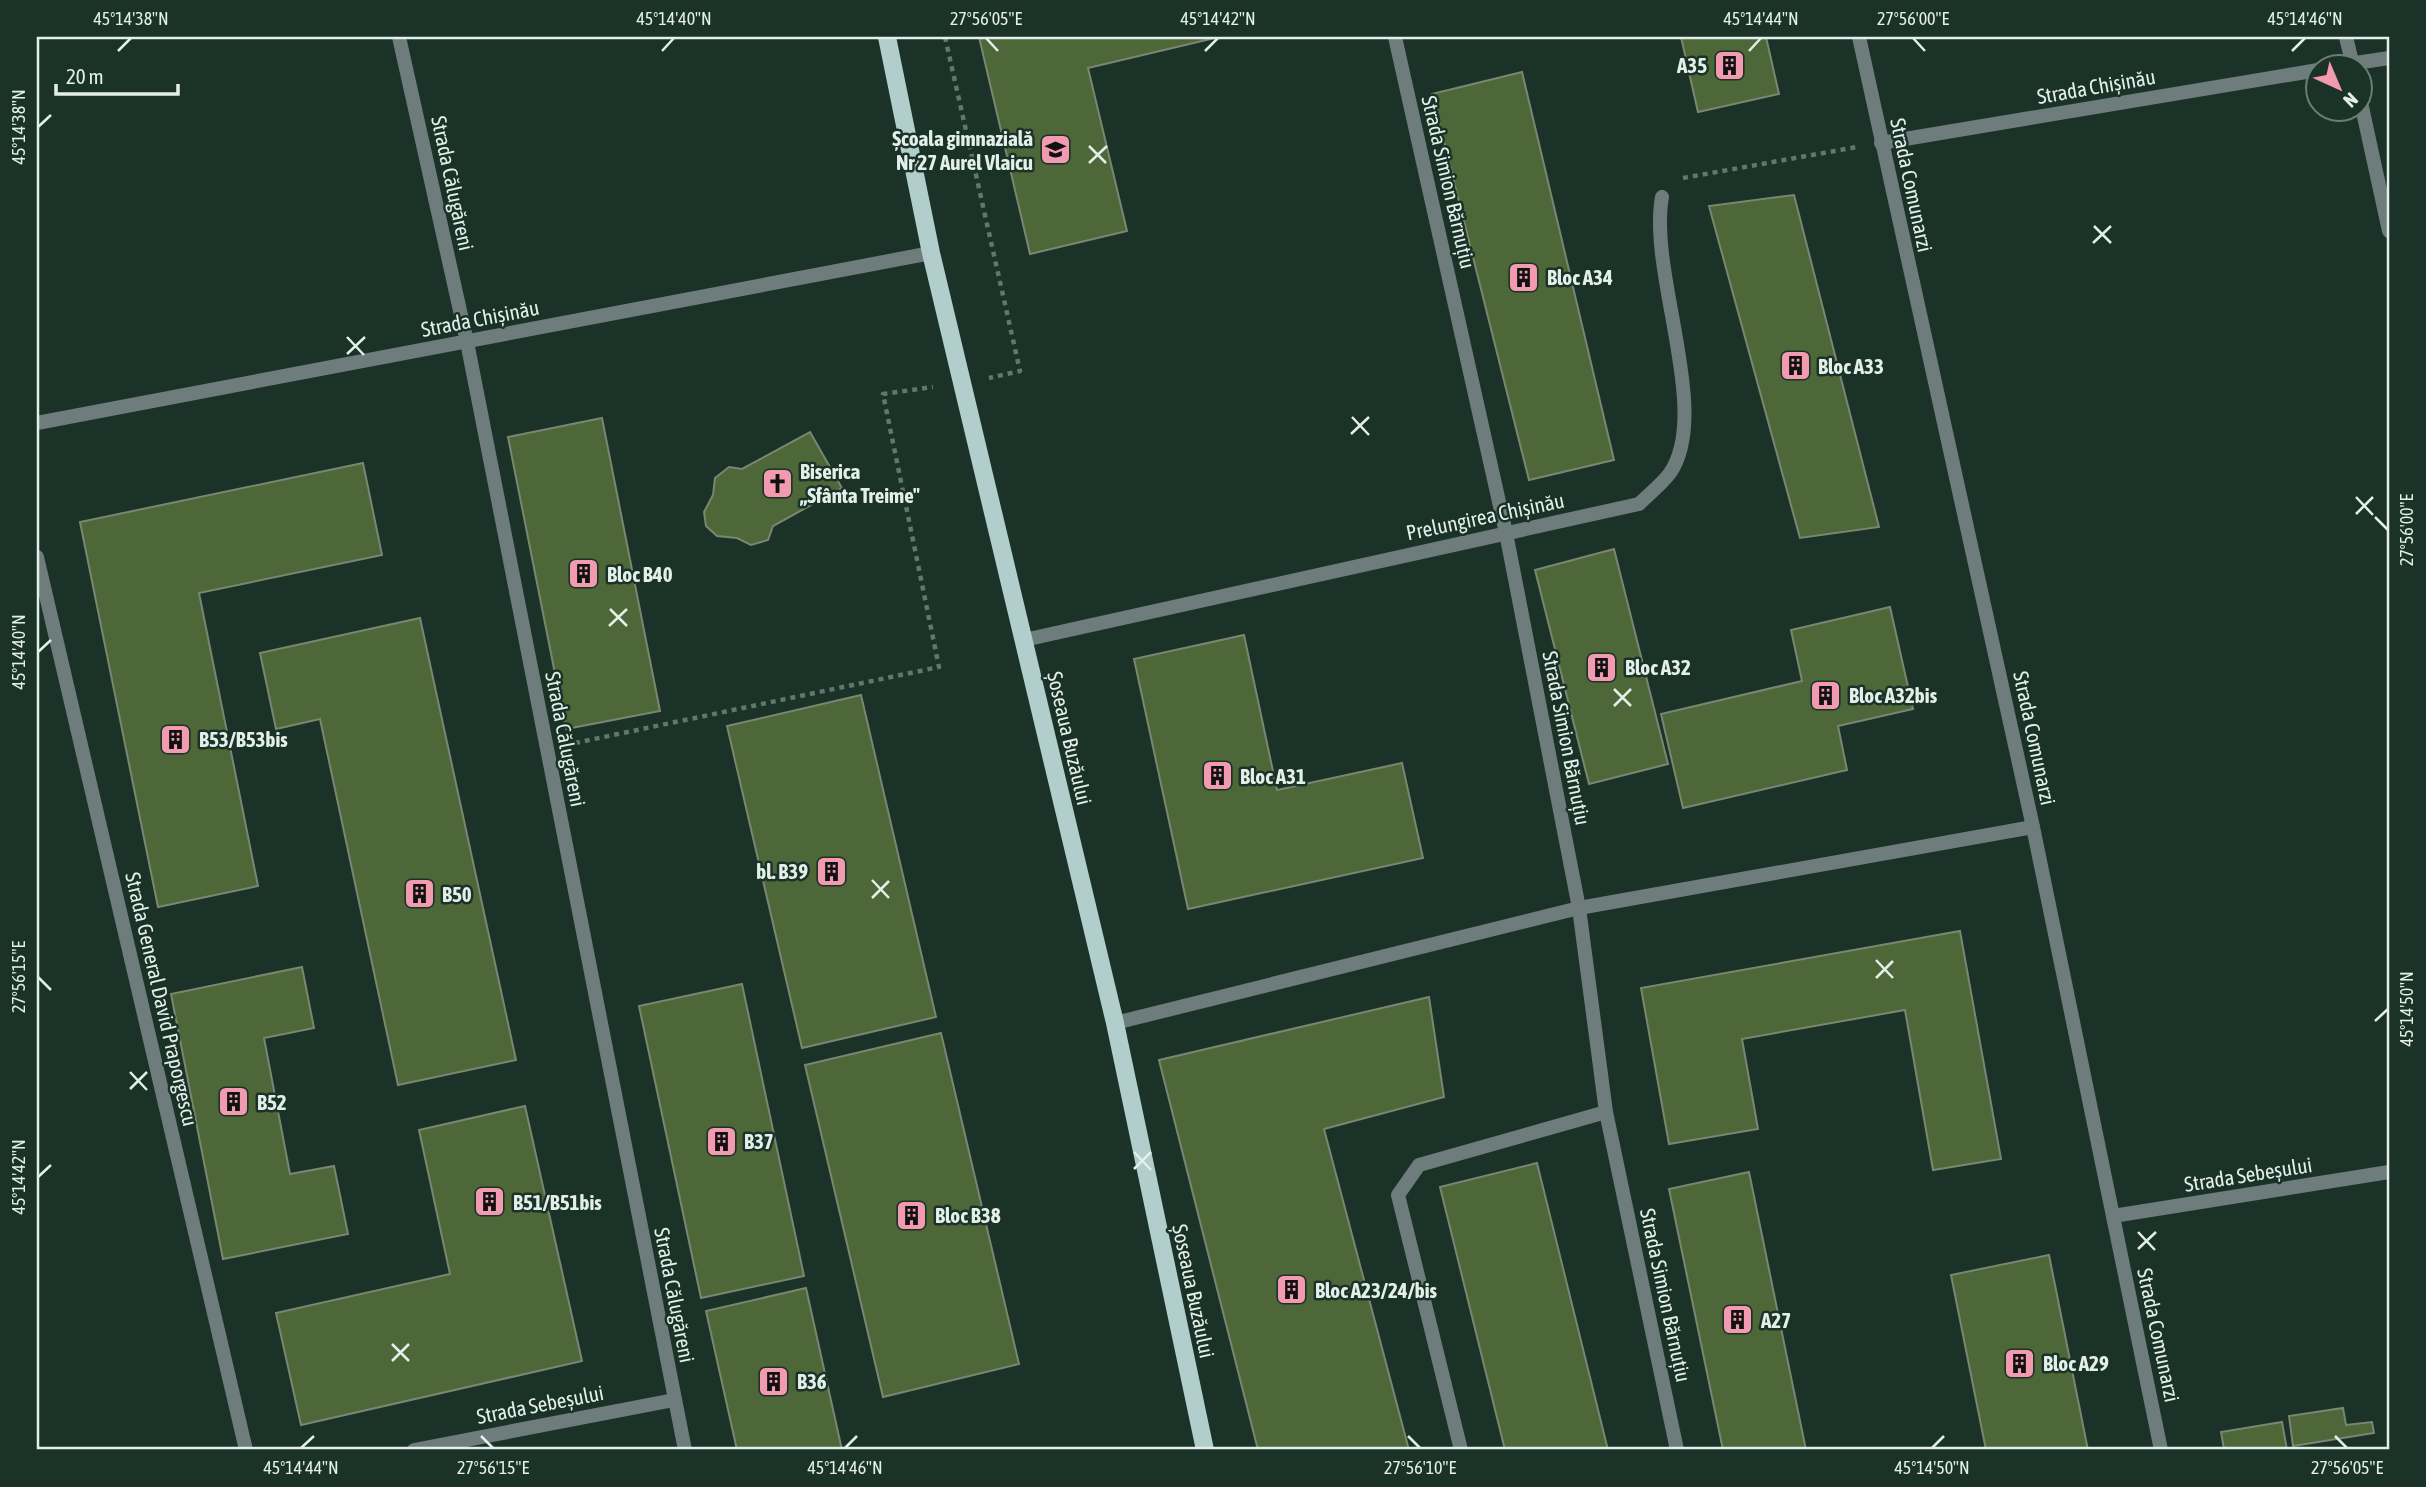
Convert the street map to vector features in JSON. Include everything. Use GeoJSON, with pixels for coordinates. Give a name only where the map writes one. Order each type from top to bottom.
{"type":"FeatureCollection","features":[{"type":"Feature","properties":{"kind":"main road","name":"Șoseaua Buzăului"},"geometry":{"type":"LineString","coordinates":[[887,37],[931,253],[1115,1023],[1205,1450]]}},
{"type":"Feature","properties":{"kind":"street","name":"Strada Călugăreni"},"geometry":{"type":"LineString","coordinates":[[399,37],[467,342],[685,1450]]}},
{"type":"Feature","properties":{"kind":"street","name":"Strada Simion Bărnuțiu"},"geometry":{"type":"LineString","coordinates":[[1395,37],[1506,533],[1579,908],[1606,1112],[1677,1450]]}},
{"type":"Feature","properties":{"kind":"street","name":"Strada Comunarzi"},"geometry":{"type":"LineString","coordinates":[[1859,37],[2033,827],[2161,1450]]}},
{"type":"Feature","properties":{"kind":"street","name":"Strada Chișinău"},"geometry":{"type":"LineString","coordinates":[[1881,143],[2304,72]]}},
{"type":"Feature","properties":{"kind":"street"},"geometry":{"type":"LineString","coordinates":[[2365,122],[2389,231]]}},
{"type":"Feature","properties":{"kind":"street","name":"Prelungirea Chișinău"},"geometry":{"type":"LineString","coordinates":[[1024,640],[1639,504],[1670,473],[1684,427],[1679,354],[1663,271],[1658,218],[1662,197]]}},
{"type":"Feature","properties":{"kind":"street","name":"Strada Chișinău"},"geometry":{"type":"LineString","coordinates":[[37,423],[931,253]]}},
{"type":"Feature","properties":{"kind":"street","name":"Strada General David Praporgescu"},"geometry":{"type":"LineString","coordinates":[[37,557],[246,1450]]}},
{"type":"Feature","properties":{"kind":"street"},"geometry":{"type":"LineString","coordinates":[[1115,1023],[1579,908],[2033,827]]}},
{"type":"Feature","properties":{"kind":"street"},"geometry":{"type":"LineString","coordinates":[[1461,1450],[1398,1195],[1419,1165],[1606,1112]]}},
{"type":"Feature","properties":{"kind":"street","name":"Strada Sebeșului"},"geometry":{"type":"LineString","coordinates":[[2113,1216],[2389,1172]]}},
{"type":"Feature","properties":{"kind":"street","name":"Strada Sebeșului"},"geometry":{"type":"LineString","coordinates":[[414,1450],[442,1448],[674,1400]]}},
{"type":"Feature","properties":{"kind":"path"},"geometry":{"type":"LineString","coordinates":[[546,749],[939,667],[883,394],[962,383],[1020,371],[945,37]]}},
{"type":"Feature","properties":{"kind":"path"},"geometry":{"type":"LineString","coordinates":[[1662,197],[1675,181],[1692,174],[1881,143]]}},
{"type":"Feature","properties":{"kind":"building","name":"Școala gimnazială Nr 27 Aurel Vlaicu"},"geometry":{"type":"Polygon","coordinates":[[[979,37],[1219,37],[1088,68],[1127,231],[1030,254],[979,37]]]}},
{"type":"Feature","properties":{"kind":"building","name":"A35"},"geometry":{"type":"Polygon","coordinates":[[[1681,37],[1766,37],[1779,94],[1698,112],[1681,37]]]}},
{"type":"Feature","properties":{"kind":"building","name":"Bloc A34"},"geometry":{"type":"Polygon","coordinates":[[[1522,72],[1614,460],[1529,480],[1432,94],[1522,72]]]}},
{"type":"Feature","properties":{"kind":"building","name":"Bloc A33"},"geometry":{"type":"Polygon","coordinates":[[[1794,195],[1879,527],[1800,538],[1709,206],[1794,195]]]}},
{"type":"Feature","properties":{"kind":"building","name":"Bloc B40"},"geometry":{"type":"Polygon","coordinates":[[[602,418],[660,711],[566,729],[508,437],[602,418]]]}},
{"type":"Feature","properties":{"kind":"building","name":"Biserica „Sfânta Treime\""},"geometry":{"type":"Polygon","coordinates":[[[810,432],[842,488],[773,526],[768,540],[751,545],[737,538],[717,536],[706,526],[704,512],[713,495],[715,478],[729,467],[742,469],[810,432]]]}},
{"type":"Feature","properties":{"kind":"building","name":"B53/B53bis"},"geometry":{"type":"Polygon","coordinates":[[[363,463],[382,555],[199,593],[258,886],[158,907],[80,522],[363,463]]]}},
{"type":"Feature","properties":{"kind":"building","name":"Bloc A32"},"geometry":{"type":"Polygon","coordinates":[[[1614,549],[1668,764],[1589,784],[1535,570],[1614,549]]]}},
{"type":"Feature","properties":{"kind":"building","name":"Bloc A32bis"},"geometry":{"type":"Polygon","coordinates":[[[1890,607],[1913,709],[1838,726],[1847,770],[1683,808],[1661,714],[1802,681],[1791,630],[1890,607]]]}},
{"type":"Feature","properties":{"kind":"building","name":"B50"},"geometry":{"type":"Polygon","coordinates":[[[420,618],[516,1060],[398,1085],[320,719],[276,729],[260,653],[420,618]]]}},
{"type":"Feature","properties":{"kind":"building","name":"Bloc A31"},"geometry":{"type":"Polygon","coordinates":[[[1244,635],[1277,790],[1402,763],[1423,858],[1188,909],[1134,659],[1244,635]]]}},
{"type":"Feature","properties":{"kind":"building","name":"bl. B39"},"geometry":{"type":"Polygon","coordinates":[[[861,695],[936,1017],[802,1048],[727,726],[861,695]]]}},
{"type":"Feature","properties":{"kind":"building"},"geometry":{"type":"Polygon","coordinates":[[[1960,931],[2001,1159],[1933,1170],[1905,1010],[1742,1039],[1758,1129],[1669,1144],[1641,988],[1960,931]]]}},
{"type":"Feature","properties":{"kind":"building","name":"B52"},"geometry":{"type":"Polygon","coordinates":[[[302,967],[314,1028],[264,1038],[290,1174],[334,1166],[348,1234],[223,1259],[171,994],[302,967]]]}},
{"type":"Feature","properties":{"kind":"building","name":"B37"},"geometry":{"type":"Polygon","coordinates":[[[742,984],[804,1276],[701,1298],[639,1006],[742,984]]]}},
{"type":"Feature","properties":{"kind":"building","name":"Bloc A23/24/bis"},"geometry":{"type":"Polygon","coordinates":[[[1429,997],[1444,1097],[1324,1129],[1409,1450],[1258,1450],[1159,1060],[1429,997]]]}},
{"type":"Feature","properties":{"kind":"building","name":"Bloc B38"},"geometry":{"type":"Polygon","coordinates":[[[941,1033],[1019,1364],[883,1397],[805,1065],[941,1033]]]}},
{"type":"Feature","properties":{"kind":"building","name":"B51/B51bis"},"geometry":{"type":"Polygon","coordinates":[[[525,1106],[582,1361],[301,1425],[276,1313],[450,1274],[419,1130],[525,1106]]]}},
{"type":"Feature","properties":{"kind":"building"},"geometry":{"type":"Polygon","coordinates":[[[1537,1163],[1608,1450],[1505,1450],[1440,1187],[1537,1163]]]}},
{"type":"Feature","properties":{"kind":"building","name":"A27"},"geometry":{"type":"Polygon","coordinates":[[[1749,1172],[1806,1450],[1723,1450],[1669,1189],[1749,1172]]]}},
{"type":"Feature","properties":{"kind":"building","name":"Bloc A29"},"geometry":{"type":"Polygon","coordinates":[[[2049,1255],[2088,1450],[1986,1450],[1951,1275],[2049,1255]]]}},
{"type":"Feature","properties":{"kind":"building","name":"B36"},"geometry":{"type":"Polygon","coordinates":[[[806,1288],[842,1450],[737,1450],[706,1311],[806,1288]]]}},
{"type":"Feature","properties":{"kind":"building"},"geometry":{"type":"Polygon","coordinates":[[[2343,1408],[2346,1425],[2372,1422],[2374,1433],[2293,1446],[2289,1416],[2343,1408]]]}},
{"type":"Feature","properties":{"kind":"building"},"geometry":{"type":"Polygon","coordinates":[[[2282,1422],[2287,1450],[2219,1450],[2224,1449],[2221,1432],[2282,1422]]]}},
{"type":"Feature","properties":{"kind":"place","name":"A35"},"geometry":{"type":"Point","coordinates":[1730,65]}},
{"type":"Feature","properties":{"kind":"place","name":"Școala gimnazială Nr 27 Aurel Vlaicu"},"geometry":{"type":"Point","coordinates":[1056,150]}},
{"type":"Feature","properties":{"kind":"place","name":"Bloc A34"},"geometry":{"type":"Point","coordinates":[1524,277]}},
{"type":"Feature","properties":{"kind":"place","name":"Bloc A33"},"geometry":{"type":"Point","coordinates":[1795,366]}},
{"type":"Feature","properties":{"kind":"place","name":"Biserica „Sfânta Treime\""},"geometry":{"type":"Point","coordinates":[777,483]}},
{"type":"Feature","properties":{"kind":"place","name":"Bloc B40"},"geometry":{"type":"Point","coordinates":[584,574]}},
{"type":"Feature","properties":{"kind":"place","name":"Bloc A32"},"geometry":{"type":"Point","coordinates":[1602,667]}},
{"type":"Feature","properties":{"kind":"place","name":"Bloc A32bis"},"geometry":{"type":"Point","coordinates":[1826,695]}},
{"type":"Feature","properties":{"kind":"place","name":"B53/B53bis"},"geometry":{"type":"Point","coordinates":[176,739]}},
{"type":"Feature","properties":{"kind":"place","name":"Bloc A31"},"geometry":{"type":"Point","coordinates":[1217,776]}},
{"type":"Feature","properties":{"kind":"place","name":"bl. B39"},"geometry":{"type":"Point","coordinates":[831,871]}},
{"type":"Feature","properties":{"kind":"place","name":"B50"},"geometry":{"type":"Point","coordinates":[419,894]}},
{"type":"Feature","properties":{"kind":"place","name":"B52"},"geometry":{"type":"Point","coordinates":[234,1102]}},
{"type":"Feature","properties":{"kind":"place","name":"B37"},"geometry":{"type":"Point","coordinates":[721,1141]}},
{"type":"Feature","properties":{"kind":"place","name":"B51/B51bis"},"geometry":{"type":"Point","coordinates":[490,1202]}},
{"type":"Feature","properties":{"kind":"place","name":"Bloc B38"},"geometry":{"type":"Point","coordinates":[912,1215]}},
{"type":"Feature","properties":{"kind":"place","name":"Bloc A23/24/bis"},"geometry":{"type":"Point","coordinates":[1292,1290]}},
{"type":"Feature","properties":{"kind":"place","name":"A27"},"geometry":{"type":"Point","coordinates":[1738,1320]}},
{"type":"Feature","properties":{"kind":"place","name":"Bloc A29"},"geometry":{"type":"Point","coordinates":[2020,1363]}},
{"type":"Feature","properties":{"kind":"place","name":"B36"},"geometry":{"type":"Point","coordinates":[774,1381]}}]}
